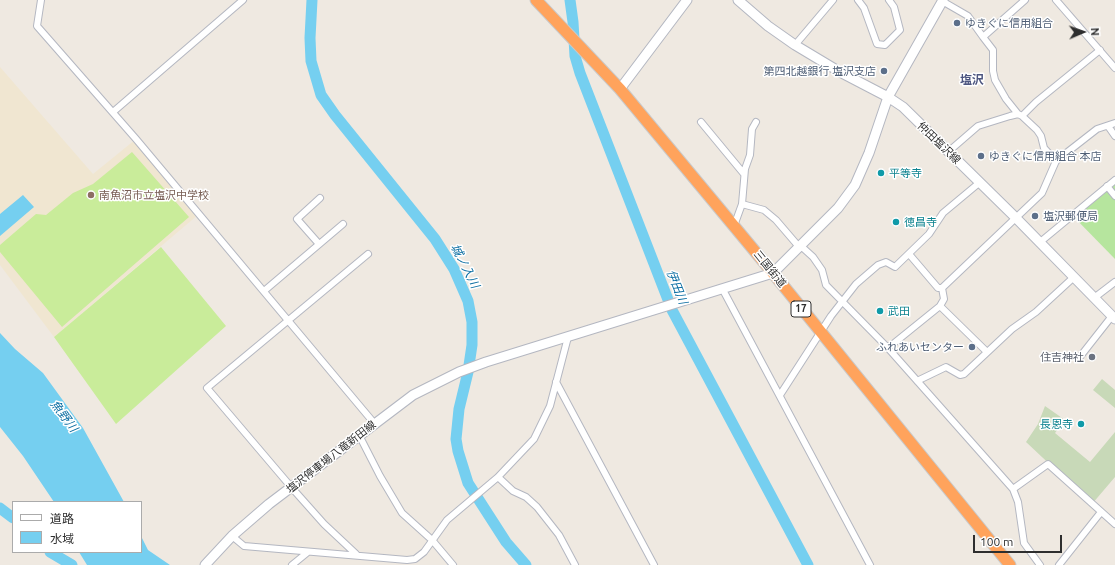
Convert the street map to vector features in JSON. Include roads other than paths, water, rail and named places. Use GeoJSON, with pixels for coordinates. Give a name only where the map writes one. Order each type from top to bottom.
{"type":"FeatureCollection","features":[{"type":"Feature","properties":{"kind":"highway","name":"三国街道"},"geometry":{"type":"LineString","coordinates":[[536,0],[620,89],[774,273],[1010,565]]}},
{"type":"Feature","properties":{"kind":"main road"},"geometry":{"type":"LineString","coordinates":[[620,89],[687,0]]}},
{"type":"Feature","properties":{"kind":"main road","name":"仲田塩沢線"},"geometry":{"type":"LineString","coordinates":[[739,1],[768,26],[795,45],[840,72],[888,97],[903,107],[1015,217],[1114,318]]}},
{"type":"Feature","properties":{"kind":"main road"},"geometry":{"type":"LineString","coordinates":[[568,337],[662,306],[723,290],[774,273],[838,208],[855,185],[869,153],[888,97],[942,1]]}},
{"type":"Feature","properties":{"kind":"main road","name":"塩沢停車場八竜新田線"},"geometry":{"type":"LineString","coordinates":[[205,565],[232,536],[269,504],[292,488],[374,423],[413,395],[459,372],[486,362],[568,337]]}},
{"type":"Feature","properties":{"kind":"street"},"geometry":{"type":"LineString","coordinates":[[41,0],[38,26],[264,291],[374,423]]}},
{"type":"Feature","properties":{"kind":"street"},"geometry":{"type":"LineString","coordinates":[[112,112],[243,0]]}},
{"type":"Feature","properties":{"kind":"street"},"geometry":{"type":"LineString","coordinates":[[795,45],[833,0]]}},
{"type":"Feature","properties":{"kind":"street"},"geometry":{"type":"LineString","coordinates":[[858,0],[864,8],[877,44],[884,45],[900,30],[894,7],[889,0]]}},
{"type":"Feature","properties":{"kind":"street"},"geometry":{"type":"LineString","coordinates":[[983,37],[1025,0]]}},
{"type":"Feature","properties":{"kind":"street"},"geometry":{"type":"LineString","coordinates":[[1056,0],[1115,68]]}},
{"type":"Feature","properties":{"kind":"street"},"geometry":{"type":"LineString","coordinates":[[942,1],[968,16],[993,50],[993,72],[995,80],[1006,99],[1020,115],[1037,130],[1041,136],[1044,148],[1056,161]]}},
{"type":"Feature","properties":{"kind":"street"},"geometry":{"type":"LineString","coordinates":[[948,152],[978,126],[1020,115],[1100,50]]}},
{"type":"Feature","properties":{"kind":"street"},"geometry":{"type":"LineString","coordinates":[[701,122],[744,174]]}},
{"type":"Feature","properties":{"kind":"street"},"geometry":{"type":"LineString","coordinates":[[734,226],[742,204],[744,174],[750,155],[752,129],[756,122]]}},
{"type":"Feature","properties":{"kind":"street"},"geometry":{"type":"LineString","coordinates":[[942,288],[1042,193],[1056,161],[1097,129],[1115,123]]}},
{"type":"Feature","properties":{"kind":"street"},"geometry":{"type":"LineString","coordinates":[[1108,126],[1115,136]]}},
{"type":"Feature","properties":{"kind":"street"},"geometry":{"type":"LineString","coordinates":[[1039,243],[1115,180]]}},
{"type":"Feature","properties":{"kind":"street"},"geometry":{"type":"LineString","coordinates":[[780,395],[842,301],[856,284],[878,265],[886,262],[895,268],[929,234],[942,213],[979,183]]}},
{"type":"Feature","properties":{"kind":"street"},"geometry":{"type":"LineString","coordinates":[[1107,186],[1115,196]]}},
{"type":"Feature","properties":{"kind":"street"},"geometry":{"type":"LineString","coordinates":[[319,244],[297,219],[320,198]]}},
{"type":"Feature","properties":{"kind":"street"},"geometry":{"type":"LineString","coordinates":[[742,204],[764,210],[776,220],[812,257],[822,270],[826,285],[888,348],[916,382],[1013,489],[1018,502],[1024,543],[1040,565]]}},
{"type":"Feature","properties":{"kind":"street"},"geometry":{"type":"LineString","coordinates":[[264,291],[343,224]]}},
{"type":"Feature","properties":{"kind":"street"},"geometry":{"type":"LineString","coordinates":[[356,554],[324,524],[207,388],[368,254]]}},
{"type":"Feature","properties":{"kind":"street"},"geometry":{"type":"LineString","coordinates":[[909,254],[938,288],[942,288]]}},
{"type":"Feature","properties":{"kind":"street"},"geometry":{"type":"LineString","coordinates":[[916,382],[946,367],[960,375],[964,374],[1012,329],[1036,312],[1074,277]]}},
{"type":"Feature","properties":{"kind":"street"},"geometry":{"type":"LineString","coordinates":[[1094,298],[1115,282]]}},
{"type":"Feature","properties":{"kind":"street"},"geometry":{"type":"LineString","coordinates":[[888,348],[940,306],[944,299],[942,288]]}},
{"type":"Feature","properties":{"kind":"street"},"geometry":{"type":"LineString","coordinates":[[723,290],[870,565]]}},
{"type":"Feature","properties":{"kind":"street"},"geometry":{"type":"LineString","coordinates":[[940,306],[987,352]]}},
{"type":"Feature","properties":{"kind":"street"},"geometry":{"type":"LineString","coordinates":[[1079,358],[1114,318]]}},
{"type":"Feature","properties":{"kind":"street"},"geometry":{"type":"LineString","coordinates":[[232,536],[244,546],[308,552],[356,554],[407,563],[424,552],[447,520],[485,490],[534,439],[550,406],[568,337]]}},
{"type":"Feature","properties":{"kind":"street"},"geometry":{"type":"LineString","coordinates":[[556,382],[654,565]]}},
{"type":"Feature","properties":{"kind":"street"},"geometry":{"type":"LineString","coordinates":[[359,435],[380,476],[402,513],[432,540],[453,565]]}},
{"type":"Feature","properties":{"kind":"street"},"geometry":{"type":"LineString","coordinates":[[1013,489],[1048,464],[1115,524]]}},
{"type":"Feature","properties":{"kind":"street"},"geometry":{"type":"LineString","coordinates":[[498,477],[513,491],[526,497],[537,507],[559,535],[575,565]]}},
{"type":"Feature","properties":{"kind":"street"},"geometry":{"type":"LineString","coordinates":[[1060,565],[1100,512]]}},
{"type":"Feature","properties":{"kind":"street"},"geometry":{"type":"LineString","coordinates":[[292,565],[308,552]]}},
{"type":"Feature","properties":{"kind":"water"},"geometry":{"type":"Polygon","coordinates":[[[23,195],[34,207],[0,236],[0,214],[23,195]]]}},
{"type":"Feature","properties":{"kind":"water","name":"魚野川"},"geometry":{"type":"Polygon","coordinates":[[[0,333],[15,349],[43,373],[83,428],[123,501],[53,501],[23,456],[0,427],[0,333]]]}},
{"type":"Feature","properties":{"kind":"water"},"geometry":{"type":"Polygon","coordinates":[[[142,538],[148,550],[170,565],[87,565],[80,553],[142,553],[142,538]]]}},
{"type":"Feature","properties":{"kind":"waterway","name":"城ノ入川"},"geometry":{"type":"LineString","coordinates":[[312,0],[310,38],[311,61],[321,95],[335,115],[435,239],[454,269],[468,301],[472,322],[472,345],[468,372],[459,409],[456,439],[458,451],[468,483],[506,542],[526,565]]}},
{"type":"Feature","properties":{"kind":"waterway","name":"伊田川"},"geometry":{"type":"LineString","coordinates":[[570,0],[575,56],[580,73],[672,310],[808,565]]}},
{"type":"Feature","properties":{"kind":"waterway"},"geometry":{"type":"LineString","coordinates":[[0,508],[12,517]]}},
{"type":"Feature","properties":{"kind":"waterway"},"geometry":{"type":"LineString","coordinates":[[52,553],[72,565]]}},
{"type":"Feature","properties":{"kind":"place","name":"ゆきぐに信用組合"},"geometry":{"type":"Point","coordinates":[957,23]}},
{"type":"Feature","properties":{"kind":"place","name":"第四北越銀行 塩沢支店"},"geometry":{"type":"Point","coordinates":[884,71]}},
{"type":"Feature","properties":{"kind":"place","name":"ゆきぐに信用組合 本店"},"geometry":{"type":"Point","coordinates":[981,156]}},
{"type":"Feature","properties":{"kind":"place","name":"平等寺"},"geometry":{"type":"Point","coordinates":[881,173]}},
{"type":"Feature","properties":{"kind":"place","name":"南魚沼市立塩沢中学校"},"geometry":{"type":"Point","coordinates":[91,195]}},
{"type":"Feature","properties":{"kind":"place","name":"塩沢郵便局"},"geometry":{"type":"Point","coordinates":[1035,216]}},
{"type":"Feature","properties":{"kind":"place","name":"徳昌寺"},"geometry":{"type":"Point","coordinates":[896,222]}},
{"type":"Feature","properties":{"kind":"place","name":"武田"},"geometry":{"type":"Point","coordinates":[880,311]}},
{"type":"Feature","properties":{"kind":"place","name":"ふれあいセンター"},"geometry":{"type":"Point","coordinates":[972,347]}},
{"type":"Feature","properties":{"kind":"place","name":"住吉神社"},"geometry":{"type":"Point","coordinates":[1092,357]}},
{"type":"Feature","properties":{"kind":"place","name":"長恩寺"},"geometry":{"type":"Point","coordinates":[1081,424]}},
{"type":"Feature","properties":{"kind":"district","name":"塩沢"},"geometry":{"type":"Point","coordinates":[972,80]}}]}
